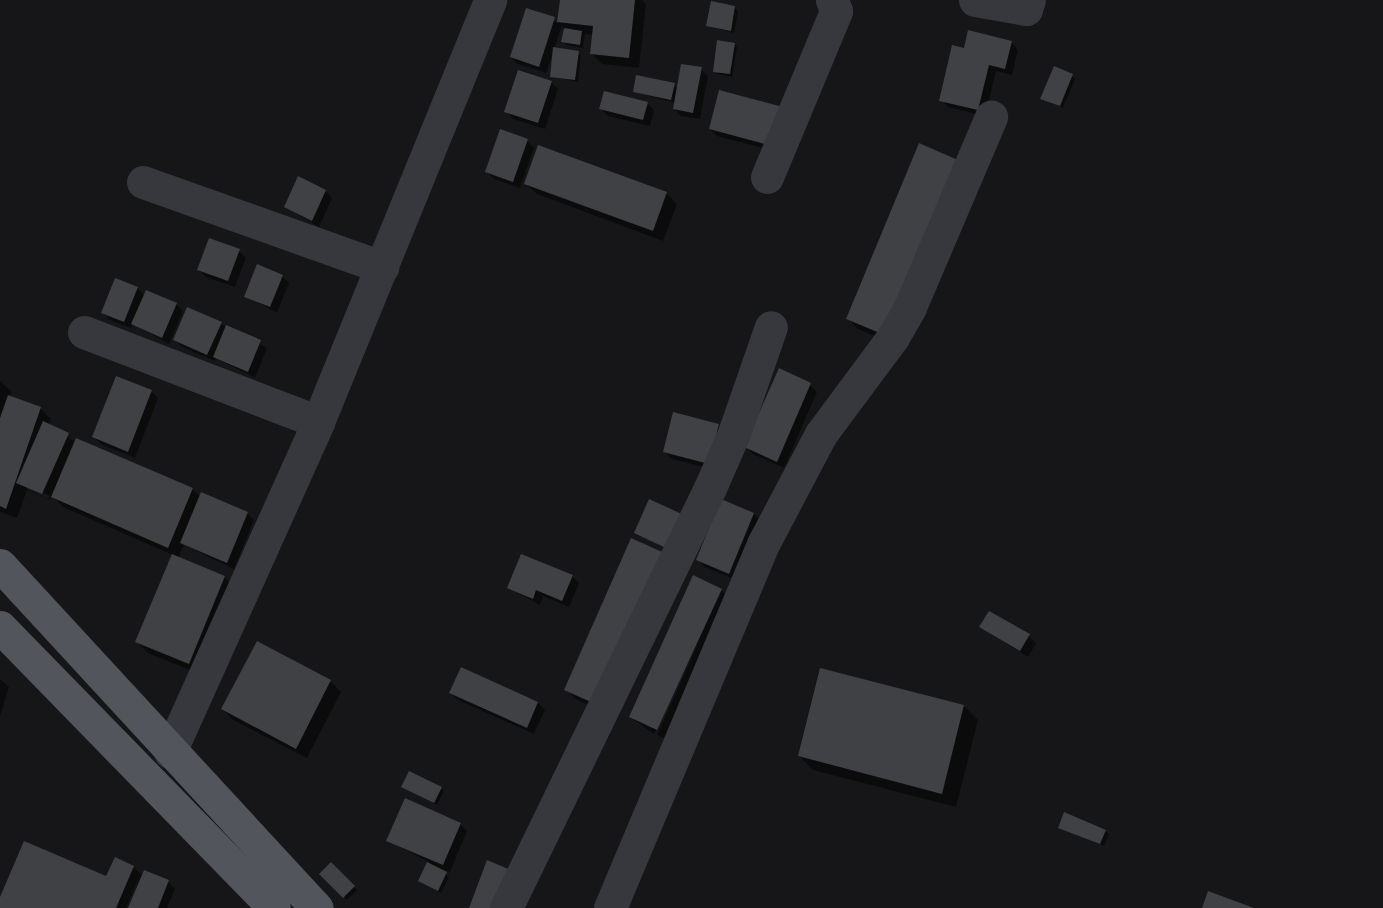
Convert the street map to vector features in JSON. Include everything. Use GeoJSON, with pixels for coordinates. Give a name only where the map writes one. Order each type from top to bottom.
{"type":"FeatureCollection","features":[{"type":"Feature","properties":{"kind":"main road"},"geometry":{"type":"LineString","coordinates":[[0,565],[170,752],[266,904]]}},
{"type":"Feature","properties":{"kind":"main road"},"geometry":{"type":"LineString","coordinates":[[0,627],[210,818],[317,908]]}},
{"type":"Feature","properties":{"kind":"street"},"geometry":{"type":"LineString","coordinates":[[170,752],[318,422],[490,0]]}},
{"type":"Feature","properties":{"kind":"street"},"geometry":{"type":"LineString","coordinates":[[767,177],[836,11],[832,0]]}},
{"type":"Feature","properties":{"kind":"street"},"geometry":{"type":"LineString","coordinates":[[975,0],[1026,9],[1029,0]]}},
{"type":"Feature","properties":{"kind":"street"},"geometry":{"type":"LineString","coordinates":[[610,908],[764,544],[822,434],[893,337],[910,307],[991,117]]}},
{"type":"Feature","properties":{"kind":"street"},"geometry":{"type":"LineString","coordinates":[[144,182],[382,267]]}},
{"type":"Feature","properties":{"kind":"street"},"geometry":{"type":"LineString","coordinates":[[506,908],[710,488],[734,433],[771,327]]}},
{"type":"Feature","properties":{"kind":"street"},"geometry":{"type":"LineString","coordinates":[[84,332],[318,422]]}},
{"type":"Feature","properties":{"kind":"building"},"geometry":{"type":"Polygon","coordinates":[[[560,0],[635,0],[629,58],[590,54],[593,26],[557,22],[560,0]]]}},
{"type":"Feature","properties":{"kind":"building"},"geometry":{"type":"Polygon","coordinates":[[[711,1],[735,6],[731,31],[706,26],[711,1]]]}},
{"type":"Feature","properties":{"kind":"building"},"geometry":{"type":"Polygon","coordinates":[[[526,8],[555,17],[539,67],[510,57],[526,8]]]}},
{"type":"Feature","properties":{"kind":"building"},"geometry":{"type":"Polygon","coordinates":[[[564,28],[582,31],[580,45],[561,42],[564,28]]]}},
{"type":"Feature","properties":{"kind":"building"},"geometry":{"type":"Polygon","coordinates":[[[968,30],[1012,41],[1005,69],[989,65],[978,110],[939,101],[952,45],[964,48],[968,30]]]}},
{"type":"Feature","properties":{"kind":"building"},"geometry":{"type":"Polygon","coordinates":[[[717,40],[735,43],[730,74],[713,72],[717,40]]]}},
{"type":"Feature","properties":{"kind":"building"},"geometry":{"type":"Polygon","coordinates":[[[553,47],[579,51],[575,80],[550,77],[553,47]]]}},
{"type":"Feature","properties":{"kind":"building"},"geometry":{"type":"Polygon","coordinates":[[[681,64],[702,67],[693,113],[673,109],[681,64]]]}},
{"type":"Feature","properties":{"kind":"building"},"geometry":{"type":"Polygon","coordinates":[[[1054,66],[1073,74],[1060,106],[1040,99],[1054,66]]]}},
{"type":"Feature","properties":{"kind":"building"},"geometry":{"type":"Polygon","coordinates":[[[518,70],[552,81],[538,123],[504,112],[518,70]]]}},
{"type":"Feature","properties":{"kind":"building"},"geometry":{"type":"Polygon","coordinates":[[[636,75],[675,83],[671,100],[633,92],[636,75]]]}},
{"type":"Feature","properties":{"kind":"building"},"geometry":{"type":"Polygon","coordinates":[[[719,90],[783,107],[772,146],[709,129],[719,90]]]}},
{"type":"Feature","properties":{"kind":"building"},"geometry":{"type":"Polygon","coordinates":[[[604,91],[648,102],[643,120],[599,109],[604,91]]]}},
{"type":"Feature","properties":{"kind":"building"},"geometry":{"type":"Polygon","coordinates":[[[500,129],[528,139],[513,182],[485,172],[500,129]]]}},
{"type":"Feature","properties":{"kind":"building"},"geometry":{"type":"Polygon","coordinates":[[[919,143],[960,161],[887,336],[846,319],[919,143]]]}},
{"type":"Feature","properties":{"kind":"building"},"geometry":{"type":"Polygon","coordinates":[[[538,145],[667,192],[653,231],[524,184],[538,145]]]}},
{"type":"Feature","properties":{"kind":"building"},"geometry":{"type":"Polygon","coordinates":[[[298,176],[326,190],[312,221],[284,207],[298,176]]]}},
{"type":"Feature","properties":{"kind":"building"},"geometry":{"type":"Polygon","coordinates":[[[209,238],[240,249],[228,281],[197,270],[209,238]]]}},
{"type":"Feature","properties":{"kind":"building"},"geometry":{"type":"Polygon","coordinates":[[[257,264],[283,275],[270,307],[244,297],[257,264]]]}},
{"type":"Feature","properties":{"kind":"building"},"geometry":{"type":"Polygon","coordinates":[[[115,278],[138,287],[124,322],[101,313],[115,278]]]}},
{"type":"Feature","properties":{"kind":"building"},"geometry":{"type":"Polygon","coordinates":[[[146,290],[177,303],[162,338],[131,324],[146,290]]]}},
{"type":"Feature","properties":{"kind":"building"},"geometry":{"type":"Polygon","coordinates":[[[187,307],[222,322],[207,355],[173,340],[187,307]]]}},
{"type":"Feature","properties":{"kind":"building"},"geometry":{"type":"Polygon","coordinates":[[[226,325],[261,340],[248,372],[213,357],[226,325]]]}},
{"type":"Feature","properties":{"kind":"building"},"geometry":{"type":"Polygon","coordinates":[[[779,368],[811,383],[777,462],[744,447],[779,368]]]}},
{"type":"Feature","properties":{"kind":"building"},"geometry":{"type":"Polygon","coordinates":[[[116,376],[152,390],[128,452],[92,437],[116,376]]]}},
{"type":"Feature","properties":{"kind":"building"},"geometry":{"type":"Polygon","coordinates":[[[8,395],[41,407],[6,509],[0,506],[0,418],[8,395]]]}},
{"type":"Feature","properties":{"kind":"building"},"geometry":{"type":"Polygon","coordinates":[[[673,412],[719,424],[709,464],[663,452],[673,412]]]}},
{"type":"Feature","properties":{"kind":"building"},"geometry":{"type":"Polygon","coordinates":[[[43,421],[69,433],[42,494],[16,483],[43,421]]]}},
{"type":"Feature","properties":{"kind":"building"},"geometry":{"type":"Polygon","coordinates":[[[76,438],[193,488],[168,548],[51,497],[76,438]]]}},
{"type":"Feature","properties":{"kind":"building"},"geometry":{"type":"Polygon","coordinates":[[[201,492],[248,512],[227,563],[180,543],[201,492]]]}},
{"type":"Feature","properties":{"kind":"building"},"geometry":{"type":"Polygon","coordinates":[[[649,499],[686,516],[670,550],[634,533],[649,499]]]}},
{"type":"Feature","properties":{"kind":"building"},"geometry":{"type":"Polygon","coordinates":[[[721,499],[754,513],[729,574],[696,560],[721,499]]]}},
{"type":"Feature","properties":{"kind":"building"},"geometry":{"type":"Polygon","coordinates":[[[631,538],[669,555],[602,707],[564,690],[631,538]]]}},
{"type":"Feature","properties":{"kind":"building"},"geometry":{"type":"Polygon","coordinates":[[[172,554],[225,576],[189,664],[135,642],[172,554]]]}},
{"type":"Feature","properties":{"kind":"building"},"geometry":{"type":"Polygon","coordinates":[[[521,554],[573,575],[562,601],[536,590],[533,599],[507,588],[521,554]]]}},
{"type":"Feature","properties":{"kind":"building"},"geometry":{"type":"Polygon","coordinates":[[[693,575],[722,589],[657,730],[629,717],[693,575]]]}},
{"type":"Feature","properties":{"kind":"building"},"geometry":{"type":"Polygon","coordinates":[[[989,611],[1030,634],[1020,651],[979,627],[989,611]]]}},
{"type":"Feature","properties":{"kind":"building"},"geometry":{"type":"Polygon","coordinates":[[[257,641],[331,680],[296,749],[221,709],[257,641]]]}},
{"type":"Feature","properties":{"kind":"building"},"geometry":{"type":"Polygon","coordinates":[[[461,667],[538,702],[527,728],[449,693],[461,667]]]}},
{"type":"Feature","properties":{"kind":"building"},"geometry":{"type":"Polygon","coordinates":[[[820,668],[964,705],[942,794],[798,756],[820,668]]]}},
{"type":"Feature","properties":{"kind":"building"},"geometry":{"type":"Polygon","coordinates":[[[409,771],[442,787],[434,803],[401,787],[409,771]]]}},
{"type":"Feature","properties":{"kind":"building"},"geometry":{"type":"Polygon","coordinates":[[[405,798],[461,823],[443,865],[386,841],[405,798]]]}},
{"type":"Feature","properties":{"kind":"building"},"geometry":{"type":"Polygon","coordinates":[[[1064,812],[1106,830],[1100,844],[1058,828],[1064,812]]]}},
{"type":"Feature","properties":{"kind":"building"},"geometry":{"type":"Polygon","coordinates":[[[24,841],[106,876],[115,857],[134,866],[116,908],[0,908],[0,897],[24,841]]]}},
{"type":"Feature","properties":{"kind":"building"},"geometry":{"type":"Polygon","coordinates":[[[487,860],[518,873],[503,908],[469,908],[487,860]]]}},
{"type":"Feature","properties":{"kind":"building"},"geometry":{"type":"Polygon","coordinates":[[[331,862],[355,886],[343,898],[319,874],[331,862]]]}},
{"type":"Feature","properties":{"kind":"building"},"geometry":{"type":"Polygon","coordinates":[[[427,862],[447,872],[438,891],[418,881],[427,862]]]}},
{"type":"Feature","properties":{"kind":"building"},"geometry":{"type":"Polygon","coordinates":[[[144,870],[169,880],[158,908],[128,908],[144,870]]]}},
{"type":"Feature","properties":{"kind":"building"},"geometry":{"type":"Polygon","coordinates":[[[1208,891],[1254,908],[1202,908],[1208,891]]]}}]}
